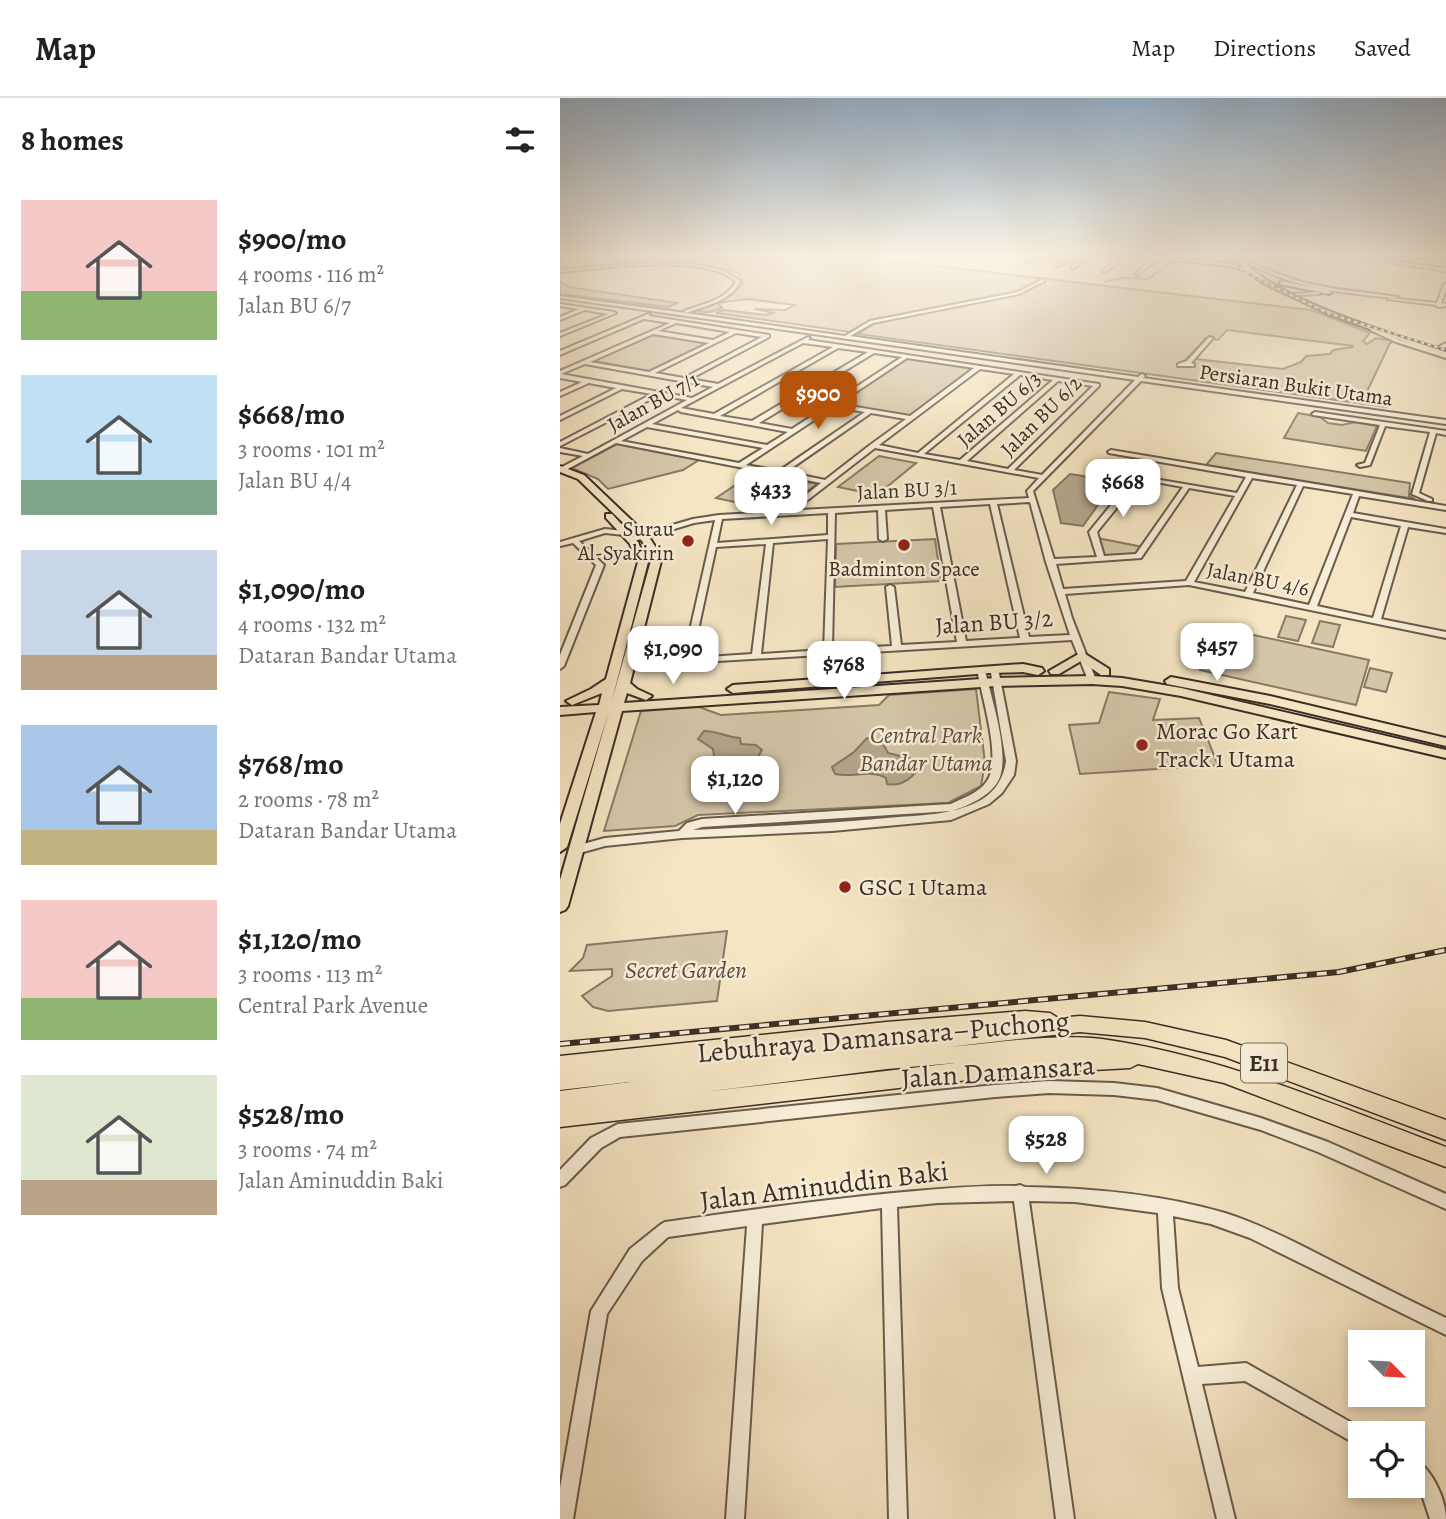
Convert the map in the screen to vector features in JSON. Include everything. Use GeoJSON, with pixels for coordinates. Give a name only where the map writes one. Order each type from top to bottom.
{"type":"FeatureCollection","features":[{"type":"Feature","properties":{"kind":"highway"},"geometry":{"type":"LineString","coordinates":[[561,1069],[886,1030],[1025,1019],[1080,1024]]}},
{"type":"Feature","properties":{"kind":"highway","name":"Lebuhraya Damansara–Puchong"},"geometry":{"type":"LineString","coordinates":[[560,1100],[888,1052],[952,1040],[1080,1024],[1145,1030],[1226,1049],[1445,1129]]}},
{"type":"Feature","properties":{"kind":"highway","name":"Lebuhraya Damansara–Puchong"},"geometry":{"type":"LineString","coordinates":[[561,1069],[888,1052],[1100,1047],[1224,1074],[1446,1157]]}},
{"type":"Feature","properties":{"kind":"highway"},"geometry":{"type":"LineString","coordinates":[[560,1117],[1020,1065],[1143,1058]]}},
{"type":"Feature","properties":{"kind":"highway"},"geometry":{"type":"LineString","coordinates":[[560,1129],[590,1115]]}},
{"type":"Feature","properties":{"kind":"main road"},"geometry":{"type":"LineString","coordinates":[[1357,322],[1419,345],[1445,350]]}},
{"type":"Feature","properties":{"kind":"main road"},"geometry":{"type":"LineString","coordinates":[[1365,322],[1445,350]]}},
{"type":"Feature","properties":{"kind":"main road"},"geometry":{"type":"LineString","coordinates":[[562,473],[596,502],[614,522],[636,538]]}},
{"type":"Feature","properties":{"kind":"main road"},"geometry":{"type":"LineString","coordinates":[[560,847],[598,728],[612,703],[643,562],[636,538],[581,477],[562,473]]}},
{"type":"Feature","properties":{"kind":"main road"},"geometry":{"type":"LineString","coordinates":[[1055,671],[1082,655],[1105,672],[1206,687],[1446,742]]}},
{"type":"Feature","properties":{"kind":"main road"},"geometry":{"type":"LineString","coordinates":[[613,724],[646,700],[733,688],[990,669],[1023,668],[1038,671]]}},
{"type":"Feature","properties":{"kind":"main road"},"geometry":{"type":"LineString","coordinates":[[570,704],[989,678],[1055,671],[1181,692],[1446,754]]}},
{"type":"Feature","properties":{"kind":"main road"},"geometry":{"type":"LineString","coordinates":[[733,688],[773,689],[989,678],[1088,677],[1105,672]]}},
{"type":"Feature","properties":{"kind":"main road"},"geometry":{"type":"LineString","coordinates":[[618,682],[646,700]]}},
{"type":"Feature","properties":{"kind":"main road"},"geometry":{"type":"LineString","coordinates":[[560,711],[618,682]]}},
{"type":"Feature","properties":{"kind":"main road"},"geometry":{"type":"LineString","coordinates":[[560,906],[613,724],[612,703]]}},
{"type":"Feature","properties":{"kind":"main road"},"geometry":{"type":"LineString","coordinates":[[570,704],[590,716],[598,728]]}},
{"type":"Feature","properties":{"kind":"street"},"geometry":{"type":"LineString","coordinates":[[560,335],[591,322]]}},
{"type":"Feature","properties":{"kind":"street"},"geometry":{"type":"LineString","coordinates":[[560,352],[630,322]]}},
{"type":"Feature","properties":{"kind":"street"},"geometry":{"type":"LineString","coordinates":[[560,375],[674,322]]}},
{"type":"Feature","properties":{"kind":"street"},"geometry":{"type":"LineString","coordinates":[[677,322],[767,336],[684,380]]}},
{"type":"Feature","properties":{"kind":"street","name":"Persiaran Bukit Utama"},"geometry":{"type":"LineString","coordinates":[[755,322],[849,335]]}},
{"type":"Feature","properties":{"kind":"street","name":"Persiaran Bukit Utama"},"geometry":{"type":"LineString","coordinates":[[759,322],[1141,377],[1172,379],[1343,408],[1446,420]]}},
{"type":"Feature","properties":{"kind":"street"},"geometry":{"type":"LineString","coordinates":[[849,335],[871,322]]}},
{"type":"Feature","properties":{"kind":"street"},"geometry":{"type":"LineString","coordinates":[[1372,329],[1398,341],[1445,350]]}},
{"type":"Feature","properties":{"kind":"street"},"geometry":{"type":"LineString","coordinates":[[649,374],[736,331]]}},
{"type":"Feature","properties":{"kind":"street","name":"Jalan BU 7/1"},"geometry":{"type":"LineString","coordinates":[[562,473],[803,341],[814,331]]}},
{"type":"Feature","properties":{"kind":"street"},"geometry":{"type":"LineString","coordinates":[[652,332],[714,342]]}},
{"type":"Feature","properties":{"kind":"street"},"geometry":{"type":"LineString","coordinates":[[1172,379],[1189,365],[1211,338]]}},
{"type":"Feature","properties":{"kind":"street","name":"Jalan BU 6/2"},"geometry":{"type":"LineString","coordinates":[[803,341],[1097,385],[1009,471]]}},
{"type":"Feature","properties":{"kind":"street"},"geometry":{"type":"LineString","coordinates":[[715,416],[838,346]]}},
{"type":"Feature","properties":{"kind":"street"},"geometry":{"type":"LineString","coordinates":[[754,423],[874,351]]}},
{"type":"Feature","properties":{"kind":"street"},"geometry":{"type":"LineString","coordinates":[[741,465],[907,356]]}},
{"type":"Feature","properties":{"kind":"street"},"geometry":{"type":"LineString","coordinates":[[584,362],[720,386]]}},
{"type":"Feature","properties":{"kind":"street"},"geometry":{"type":"LineString","coordinates":[[1172,379],[1180,365],[1189,365]]}},
{"type":"Feature","properties":{"kind":"street"},"geometry":{"type":"LineString","coordinates":[[797,513],[796,505],[822,484],[979,367]]}},
{"type":"Feature","properties":{"kind":"street"},"geometry":{"type":"LineString","coordinates":[[919,455],[1019,373]]}},
{"type":"Feature","properties":{"kind":"street"},"geometry":{"type":"LineString","coordinates":[[560,375],[694,400]]}},
{"type":"Feature","properties":{"kind":"street","name":"Persiaran Bukit Utama"},"geometry":{"type":"LineString","coordinates":[[1141,377],[1172,379],[1343,408]]}},
{"type":"Feature","properties":{"kind":"street"},"geometry":{"type":"LineString","coordinates":[[1088,677],[1030,491],[1141,377]]}},
{"type":"Feature","properties":{"kind":"street","name":"Jalan BU 6/3"},"geometry":{"type":"LineString","coordinates":[[962,463],[1058,379]]}},
{"type":"Feature","properties":{"kind":"street"},"geometry":{"type":"LineString","coordinates":[[560,394],[588,381]]}},
{"type":"Feature","properties":{"kind":"street"},"geometry":{"type":"LineString","coordinates":[[560,418],[621,387]]}},
{"type":"Feature","properties":{"kind":"street"},"geometry":{"type":"LineString","coordinates":[[560,443],[657,394]]}},
{"type":"Feature","properties":{"kind":"street"},"geometry":{"type":"LineString","coordinates":[[833,405],[910,418]]}},
{"type":"Feature","properties":{"kind":"street"},"geometry":{"type":"LineString","coordinates":[[1330,416],[1343,408],[1346,419]]}},
{"type":"Feature","properties":{"kind":"street"},"geometry":{"type":"LineString","coordinates":[[681,410],[794,430]]}},
{"type":"Feature","properties":{"kind":"street"},"geometry":{"type":"LineString","coordinates":[[781,473],[870,411]]}},
{"type":"Feature","properties":{"kind":"street"},"geometry":{"type":"LineString","coordinates":[[1315,414],[1446,433]]}},
{"type":"Feature","properties":{"kind":"street"},"geometry":{"type":"LineString","coordinates":[[1360,465],[1367,465],[1383,424]]}},
{"type":"Feature","properties":{"kind":"street"},"geometry":{"type":"LineString","coordinates":[[647,425],[768,447]]}},
{"type":"Feature","properties":{"kind":"street"},"geometry":{"type":"LineString","coordinates":[[1433,432],[1415,494],[1446,505]]}},
{"type":"Feature","properties":{"kind":"street"},"geometry":{"type":"LineString","coordinates":[[618,442],[781,473],[822,484]]}},
{"type":"Feature","properties":{"kind":"street"},"geometry":{"type":"LineString","coordinates":[[872,446],[1042,477]]}},
{"type":"Feature","properties":{"kind":"street"},"geometry":{"type":"LineString","coordinates":[[560,450],[590,456]]}},
{"type":"Feature","properties":{"kind":"street"},"geometry":{"type":"LineString","coordinates":[[1238,495],[1098,470],[1112,452],[1446,505]]}},
{"type":"Feature","properties":{"kind":"street"},"geometry":{"type":"LineString","coordinates":[[1189,583],[1250,476]]}},
{"type":"Feature","properties":{"kind":"street"},"geometry":{"type":"LineString","coordinates":[[1101,559],[1093,532],[1138,477]]}},
{"type":"Feature","properties":{"kind":"street"},"geometry":{"type":"LineString","coordinates":[[1248,595],[1301,484]]}},
{"type":"Feature","properties":{"kind":"street"},"geometry":{"type":"LineString","coordinates":[[1050,562],[1138,556],[1187,486]]}},
{"type":"Feature","properties":{"kind":"street"},"geometry":{"type":"LineString","coordinates":[[1312,608],[1357,493]]}},
{"type":"Feature","properties":{"kind":"street","name":"Jalan BU 3/1"},"geometry":{"type":"LineString","coordinates":[[636,538],[719,517],[1031,500]]}},
{"type":"Feature","properties":{"kind":"street"},"geometry":{"type":"LineString","coordinates":[[993,503],[1025,639]]}},
{"type":"Feature","properties":{"kind":"street"},"geometry":{"type":"LineString","coordinates":[[936,506],[962,644]]}},
{"type":"Feature","properties":{"kind":"street"},"geometry":{"type":"LineString","coordinates":[[881,509],[883,539]]}},
{"type":"Feature","properties":{"kind":"street"},"geometry":{"type":"LineString","coordinates":[[828,652],[832,511]]}},
{"type":"Feature","properties":{"kind":"street"},"geometry":{"type":"LineString","coordinates":[[1349,515],[1446,531]]}},
{"type":"Feature","properties":{"kind":"street","name":"Jalan BU 3/2"},"geometry":{"type":"LineString","coordinates":[[719,517],[686,660],[690,662],[1074,637]]}},
{"type":"Feature","properties":{"kind":"street"},"geometry":{"type":"LineString","coordinates":[[560,544],[605,531],[614,522]]}},
{"type":"Feature","properties":{"kind":"street"},"geometry":{"type":"LineString","coordinates":[[1376,621],[1405,524]]}},
{"type":"Feature","properties":{"kind":"street"},"geometry":{"type":"LineString","coordinates":[[605,531],[636,538]]}},
{"type":"Feature","properties":{"kind":"street"},"geometry":{"type":"LineString","coordinates":[[713,545],[831,537]]}},
{"type":"Feature","properties":{"kind":"street"},"geometry":{"type":"LineString","coordinates":[[560,666],[600,565],[574,540]]}},
{"type":"Feature","properties":{"kind":"street"},"geometry":{"type":"LineString","coordinates":[[756,657],[770,541]]}},
{"type":"Feature","properties":{"kind":"street","name":"Jalan BU 4/6"},"geometry":{"type":"LineString","coordinates":[[1060,592],[1189,583],[1445,635]]}},
{"type":"Feature","properties":{"kind":"street"},"geometry":{"type":"LineString","coordinates":[[890,587],[897,648]]}},
{"type":"Feature","properties":{"kind":"street"},"geometry":{"type":"LineString","coordinates":[[1445,635],[1446,622]]}},
{"type":"Feature","properties":{"kind":"street"},"geometry":{"type":"LineString","coordinates":[[576,850],[604,842],[682,834],[691,826],[702,823],[953,807],[976,797],[988,787],[995,776],[998,761],[989,678]]}},
{"type":"Feature","properties":{"kind":"street","name":"Jalan Damansara"},"geometry":{"type":"LineString","coordinates":[[560,1180],[596,1143],[618,1131],[1049,1087],[1114,1089],[1157,1094],[1261,1124],[1323,1147],[1446,1202]]}},
{"type":"Feature","properties":{"kind":"street"},"geometry":{"type":"LineString","coordinates":[[1020,1192],[1065,1519]]}},
{"type":"Feature","properties":{"kind":"street","name":"Jalan Aminuddin Baki"},"geometry":{"type":"LineString","coordinates":[[564,1519],[599,1311],[636,1255],[665,1230],[950,1195],[1020,1192],[1110,1199],[1212,1217],[1263,1235],[1446,1327]]}},
{"type":"Feature","properties":{"kind":"street"},"geometry":{"type":"LineString","coordinates":[[889,1202],[898,1519]]}},
{"type":"Feature","properties":{"kind":"street"},"geometry":{"type":"LineString","coordinates":[[1164,1207],[1170,1288],[1226,1519]]}},
{"type":"Feature","properties":{"kind":"street"},"geometry":{"type":"LineString","coordinates":[[735,1519],[755,1218]]}},
{"type":"Feature","properties":{"kind":"street"},"geometry":{"type":"LineString","coordinates":[[1192,1376],[1246,1371],[1348,1430]]}},
{"type":"Feature","properties":{"kind":"street"},"geometry":{"type":"LineString","coordinates":[[1425,1484],[1430,1490],[1439,1519]]}},
{"type":"Feature","properties":{"kind":"green space"},"geometry":{"type":"Polygon","coordinates":[[[782,322],[868,322],[850,332],[782,322]]]}},
{"type":"Feature","properties":{"kind":"green space"},"geometry":{"type":"Polygon","coordinates":[[[876,322],[1343,322],[1370,333],[1363,341],[1367,344],[1376,338],[1394,341],[1390,343],[1362,402],[1387,407],[858,334],[876,322]],[[1227,330],[1218,340],[1206,338],[1187,358],[1283,369],[1301,362],[1306,356],[1330,354],[1333,350],[1353,347],[1227,330]]]}},
{"type":"Feature","properties":{"kind":"green space"},"geometry":{"type":"Polygon","coordinates":[[[653,335],[707,343],[649,371],[593,361],[653,335]]]}},
{"type":"Feature","properties":{"kind":"green space"},"geometry":{"type":"Polygon","coordinates":[[[908,357],[978,367],[910,418],[834,405],[908,357]]]}},
{"type":"Feature","properties":{"kind":"green space"},"geometry":{"type":"Polygon","coordinates":[[[1298,413],[1320,417],[1328,423],[1342,425],[1355,422],[1377,426],[1366,451],[1284,438],[1298,413]]]}},
{"type":"Feature","properties":{"kind":"green space"},"geometry":{"type":"Polygon","coordinates":[[[617,444],[699,460],[683,470],[608,489],[598,479],[572,468],[617,444]]]}},
{"type":"Feature","properties":{"kind":"green space"},"geometry":{"type":"Polygon","coordinates":[[[1216,453],[1410,483],[1409,496],[1415,499],[1206,465],[1216,453]]]}},
{"type":"Feature","properties":{"kind":"green space"},"geometry":{"type":"Polygon","coordinates":[[[879,456],[916,463],[877,495],[838,487],[879,456]]]}},
{"type":"Feature","properties":{"kind":"green space"},"geometry":{"type":"Polygon","coordinates":[[[755,472],[817,484],[790,504],[791,509],[752,512],[758,507],[716,498],[755,472]]]}},
{"type":"Feature","properties":{"kind":"green space"},"geometry":{"type":"Polygon","coordinates":[[[1097,538],[1143,547],[1137,555],[1103,557],[1097,538]]]}},
{"type":"Feature","properties":{"kind":"green space"},"geometry":{"type":"Polygon","coordinates":[[[935,539],[941,581],[835,587],[836,544],[935,539]]]}},
{"type":"Feature","properties":{"kind":"green space"},"geometry":{"type":"Polygon","coordinates":[[[1286,616],[1306,620],[1298,641],[1278,637],[1286,616]]]}},
{"type":"Feature","properties":{"kind":"green space"},"geometry":{"type":"Polygon","coordinates":[[[1320,621],[1340,625],[1333,647],[1312,643],[1320,621]]]}},
{"type":"Feature","properties":{"kind":"green space"},"geometry":{"type":"Polygon","coordinates":[[[1221,628],[1369,660],[1356,705],[1200,670],[1221,628]]]}},
{"type":"Feature","properties":{"kind":"green space"},"geometry":{"type":"Polygon","coordinates":[[[1370,668],[1392,673],[1386,692],[1364,687],[1370,668]]]}},
{"type":"Feature","properties":{"kind":"green space","name":"Central Park Bandar Utama"},"geometry":{"type":"Polygon","coordinates":[[[976,689],[985,763],[981,786],[948,803],[698,815],[675,826],[604,831],[641,711],[699,707],[721,715],[879,705],[889,695],[976,689]]]}},
{"type":"Feature","properties":{"kind":"green space","name":"Morac Go Kart Track 1 Utama"},"geometry":{"type":"Polygon","coordinates":[[[1109,692],[1160,699],[1153,720],[1199,718],[1218,765],[1080,774],[1069,725],[1099,723],[1109,692]]]}},
{"type":"Feature","properties":{"kind":"green space","name":"Secret Garden"},"geometry":{"type":"Polygon","coordinates":[[[727,931],[717,1001],[608,1011],[593,1007],[582,996],[612,976],[612,969],[570,971],[583,958],[587,945],[727,931]]]}},
{"type":"Feature","properties":{"kind":"shaded area"},"geometry":{"type":"Polygon","coordinates":[[[1070,474],[1115,481],[1083,526],[1061,523],[1053,490],[1070,474]]]}},
{"type":"Feature","properties":{"kind":"shaded area"},"geometry":{"type":"Polygon","coordinates":[[[704,731],[740,738],[741,744],[756,745],[762,750],[753,765],[716,768],[713,749],[698,739],[704,731]]]}},
{"type":"Feature","properties":{"kind":"shaded area"},"geometry":{"type":"Polygon","coordinates":[[[867,738],[880,742],[888,753],[921,763],[912,777],[893,785],[887,784],[886,778],[880,775],[835,774],[832,767],[854,752],[867,738]]]}},
{"type":"Feature","properties":{"kind":"railway"},"geometry":{"type":"LineString","coordinates":[[1357,322],[1446,350]]}},
{"type":"Feature","properties":{"kind":"railway"},"geometry":{"type":"LineString","coordinates":[[560,1044],[1339,972],[1446,950]]}},
{"type":"Feature","properties":{"kind":"place","name":"Surau Al-Syakirin"},"geometry":{"type":"Point","coordinates":[688,541]}},
{"type":"Feature","properties":{"kind":"place","name":"Badminton Space"},"geometry":{"type":"Point","coordinates":[904,545]}},
{"type":"Feature","properties":{"kind":"place","name":"Morac Go Kart Track 1 Utama"},"geometry":{"type":"Point","coordinates":[1142,745]}},
{"type":"Feature","properties":{"kind":"place","name":"GSC 1 Utama"},"geometry":{"type":"Point","coordinates":[845,887]}}]}
